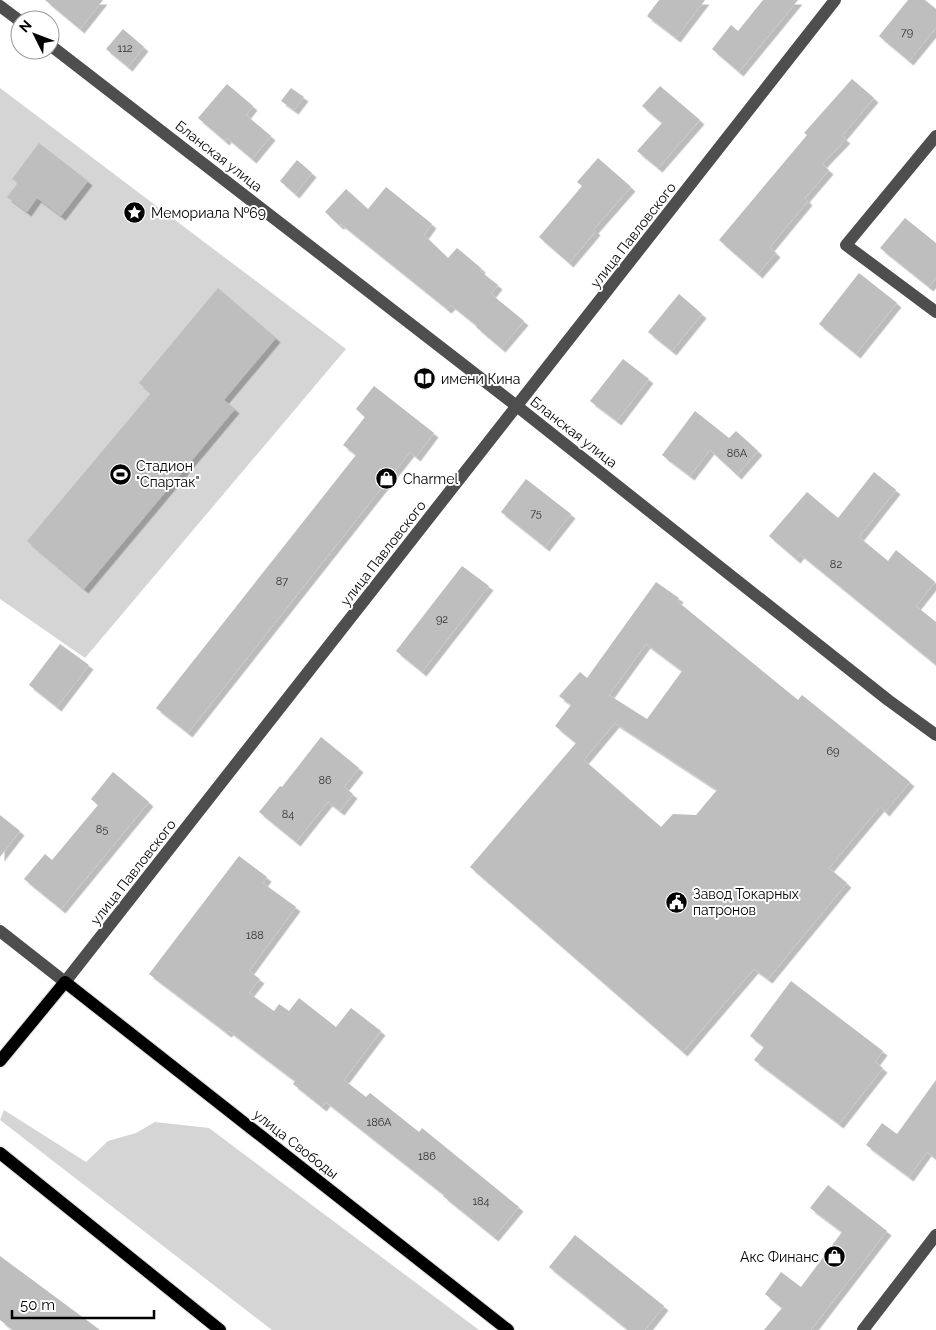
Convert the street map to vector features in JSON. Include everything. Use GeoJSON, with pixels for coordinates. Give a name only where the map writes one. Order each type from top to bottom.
{"type":"FeatureCollection","features":[{"type":"Feature","properties":{"kind":"main road"},"geometry":{"type":"LineString","coordinates":[[0,1061],[65,982]]}},
{"type":"Feature","properties":{"kind":"main road","name":"улица Свободы"},"geometry":{"type":"LineString","coordinates":[[65,982],[508,1330]]}},
{"type":"Feature","properties":{"kind":"main road"},"geometry":{"type":"LineString","coordinates":[[0,1153],[220,1330]]}},
{"type":"Feature","properties":{"kind":"street","name":"улица Павловского"},"geometry":{"type":"LineString","coordinates":[[65,982],[518,407],[835,0]]}},
{"type":"Feature","properties":{"kind":"street"},"geometry":{"type":"LineString","coordinates":[[0,6],[10,14]]}},
{"type":"Feature","properties":{"kind":"street","name":"Бланская улица"},"geometry":{"type":"LineString","coordinates":[[60,53],[518,407],[888,700],[936,735]]}},
{"type":"Feature","properties":{"kind":"street"},"geometry":{"type":"LineString","coordinates":[[936,136],[846,245],[936,312]]}},
{"type":"Feature","properties":{"kind":"street"},"geometry":{"type":"LineString","coordinates":[[0,931],[65,982]]}},
{"type":"Feature","properties":{"kind":"street"},"geometry":{"type":"LineString","coordinates":[[863,1330],[936,1235]]}},
{"type":"Feature","properties":{"kind":"shaded area","name":"Стадион \"Спартак\""},"geometry":{"type":"Polygon","coordinates":[[[0,88],[346,349],[85,658],[0,599],[0,88]]]}},
{"type":"Feature","properties":{"kind":"shaded area"},"geometry":{"type":"Polygon","coordinates":[[[4,1110],[86,1162],[108,1141],[136,1133],[155,1122],[209,1128],[479,1330],[272,1330],[0,1120],[4,1110]]]}},
{"type":"Feature","properties":{"kind":"building"},"geometry":{"type":"Polygon","coordinates":[[[45,0],[103,0],[80,29],[60,12],[60,10],[57,10],[45,0]]]}},
{"type":"Feature","properties":{"kind":"building"},"geometry":{"type":"Polygon","coordinates":[[[659,0],[705,0],[676,38],[647,16],[659,0]]]}},
{"type":"Feature","properties":{"kind":"building"},"geometry":{"type":"Polygon","coordinates":[[[763,0],[798,0],[739,72],[712,49],[731,25],[738,31],[763,0]]]}},
{"type":"Feature","properties":{"kind":"building"},"geometry":{"type":"Polygon","coordinates":[[[908,0],[925,0],[936,9],[936,28],[909,61],[879,36],[908,0]]]}},
{"type":"Feature","properties":{"kind":"building"},"geometry":{"type":"Polygon","coordinates":[[[123,29],[144,47],[128,67],[106,49],[123,29]]]}},
{"type":"Feature","properties":{"kind":"building"},"geometry":{"type":"Polygon","coordinates":[[[852,79],[874,98],[842,136],[846,139],[822,164],[829,170],[805,198],[808,201],[770,247],[776,253],[758,274],[719,240],[807,135],[804,133],[852,79]]]}},
{"type":"Feature","properties":{"kind":"building"},"geometry":{"type":"Polygon","coordinates":[[[227,84],[253,106],[246,115],[271,136],[252,159],[227,138],[225,141],[198,118],[227,84]]]}},
{"type":"Feature","properties":{"kind":"building"},"geometry":{"type":"Polygon","coordinates":[[[660,86],[700,120],[658,168],[637,151],[662,123],[642,106],[660,86]]]}},
{"type":"Feature","properties":{"kind":"building"},"geometry":{"type":"Polygon","coordinates":[[[291,88],[304,97],[294,110],[281,101],[291,88]]]}},
{"type":"Feature","properties":{"kind":"building"},"geometry":{"type":"Polygon","coordinates":[[[39,143],[88,181],[61,216],[37,198],[27,212],[7,197],[18,183],[12,179],[39,143]]]}},
{"type":"Feature","properties":{"kind":"building"},"geometry":{"type":"Polygon","coordinates":[[[598,158],[631,187],[594,229],[596,231],[569,263],[539,237],[582,186],[577,182],[598,158]]]}},
{"type":"Feature","properties":{"kind":"building"},"geometry":{"type":"Polygon","coordinates":[[[297,160],[312,173],[295,194],[280,181],[297,160]]]}},
{"type":"Feature","properties":{"kind":"building"},"geometry":{"type":"Polygon","coordinates":[[[386,187],[432,224],[424,235],[448,258],[457,248],[481,268],[480,271],[498,285],[491,294],[524,321],[501,348],[451,305],[447,309],[325,212],[346,189],[368,209],[386,187]]]}},
{"type":"Feature","properties":{"kind":"building"},"geometry":{"type":"Polygon","coordinates":[[[905,218],[936,243],[936,278],[929,287],[880,248],[905,218]]]}},
{"type":"Feature","properties":{"kind":"building"},"geometry":{"type":"Polygon","coordinates":[[[859,273],[897,303],[856,354],[819,324],[859,273]]]}},
{"type":"Feature","properties":{"kind":"building"},"geometry":{"type":"Polygon","coordinates":[[[218,288],[276,338],[224,400],[235,409],[84,589],[27,541],[151,393],[139,383],[218,288]]]}},
{"type":"Feature","properties":{"kind":"building"},"geometry":{"type":"Polygon","coordinates":[[[679,294],[702,314],[672,351],[648,332],[679,294]]]}},
{"type":"Feature","properties":{"kind":"building"},"geometry":{"type":"Polygon","coordinates":[[[623,359],[649,379],[617,421],[590,401],[623,359]]]}},
{"type":"Feature","properties":{"kind":"building"},"geometry":{"type":"Polygon","coordinates":[[[374,386],[434,433],[416,457],[410,452],[188,733],[156,708],[356,455],[343,445],[365,417],[356,409],[374,386]]]}},
{"type":"Feature","properties":{"kind":"building"},"geometry":{"type":"Polygon","coordinates":[[[695,411],[729,438],[736,431],[758,451],[737,475],[710,450],[690,476],[662,455],[695,411]]]}},
{"type":"Feature","properties":{"kind":"building"},"geometry":{"type":"Polygon","coordinates":[[[874,472],[896,490],[859,537],[888,561],[896,550],[935,582],[916,606],[936,622],[936,665],[800,554],[796,559],[769,536],[807,492],[838,518],[874,472]]]}},
{"type":"Feature","properties":{"kind":"building"},"geometry":{"type":"Polygon","coordinates":[[[526,479],[571,514],[545,547],[501,512],[526,479]]]}},
{"type":"Feature","properties":{"kind":"building"},"geometry":{"type":"Polygon","coordinates":[[[462,566],[489,586],[422,672],[396,651],[462,566]]]}},
{"type":"Feature","properties":{"kind":"building"},"geometry":{"type":"Polygon","coordinates":[[[656,582],[679,598],[677,601],[798,700],[802,695],[910,782],[885,812],[880,807],[829,868],[847,883],[768,979],[754,969],[683,1052],[470,867],[576,743],[555,726],[571,705],[559,696],[580,672],[587,678],[656,582]],[[646,644],[609,695],[647,719],[682,671],[646,644]],[[615,723],[584,760],[661,827],[673,814],[696,815],[717,790],[615,723]]]}},
{"type":"Feature","properties":{"kind":"building"},"geometry":{"type":"Polygon","coordinates":[[[60,644],[89,665],[57,707],[29,685],[60,644]]]}},
{"type":"Feature","properties":{"kind":"building"},"geometry":{"type":"Polygon","coordinates":[[[321,737],[359,768],[344,787],[353,794],[340,811],[328,802],[296,842],[259,812],[280,786],[282,787],[321,737]]]}},
{"type":"Feature","properties":{"kind":"building"},"geometry":{"type":"Polygon","coordinates":[[[113,772],[149,802],[61,909],[24,879],[45,854],[52,860],[98,805],[91,799],[113,772]]]}},
{"type":"Feature","properties":{"kind":"building"},"geometry":{"type":"Polygon","coordinates":[[[0,815],[20,831],[0,857],[0,815]]]}},
{"type":"Feature","properties":{"kind":"building"},"geometry":{"type":"Polygon","coordinates":[[[239,856],[267,877],[263,883],[296,907],[249,971],[260,979],[249,993],[274,1011],[279,1004],[289,1011],[299,998],[336,1027],[351,1008],[381,1031],[344,1080],[366,1097],[370,1093],[419,1132],[422,1128],[519,1207],[494,1237],[326,1102],[322,1107],[293,1084],[295,1081],[149,974],[239,856]]]}},
{"type":"Feature","properties":{"kind":"building"},"geometry":{"type":"Polygon","coordinates":[[[791,981],[883,1051],[875,1062],[883,1068],[839,1124],[754,1060],[764,1047],[750,1036],[791,981]]]}},
{"type":"Feature","properties":{"kind":"building"},"geometry":{"type":"Polygon","coordinates":[[[936,1080],[936,1159],[927,1152],[909,1177],[866,1145],[882,1123],[897,1134],[936,1080]]]}},
{"type":"Feature","properties":{"kind":"building"},"geometry":{"type":"Polygon","coordinates":[[[828,1185],[887,1231],[811,1330],[764,1330],[782,1308],[765,1294],[781,1272],[801,1287],[842,1232],[810,1208],[828,1185]]]}},
{"type":"Feature","properties":{"kind":"building"},"geometry":{"type":"Polygon","coordinates":[[[575,1235],[664,1306],[645,1330],[628,1330],[549,1267],[575,1235]]]}},
{"type":"Feature","properties":{"kind":"building"},"geometry":{"type":"Polygon","coordinates":[[[0,1256],[100,1330],[13,1330],[0,1320],[0,1256]]]}},
{"type":"Feature","properties":{"kind":"place","name":"Мемориала №69"},"geometry":{"type":"Point","coordinates":[135,213]}},
{"type":"Feature","properties":{"kind":"place","name":"имени Кина"},"geometry":{"type":"Point","coordinates":[425,379]}},
{"type":"Feature","properties":{"kind":"place","name":"Стадион \"Спартак\""},"geometry":{"type":"Point","coordinates":[120,474]}},
{"type":"Feature","properties":{"kind":"place","name":"Charmel"},"geometry":{"type":"Point","coordinates":[387,479]}},
{"type":"Feature","properties":{"kind":"place","name":"Завод Токарных патронов"},"geometry":{"type":"Point","coordinates":[677,902]}},
{"type":"Feature","properties":{"kind":"place","name":"Акс Финанс"},"geometry":{"type":"Point","coordinates":[835,1257]}}]}
